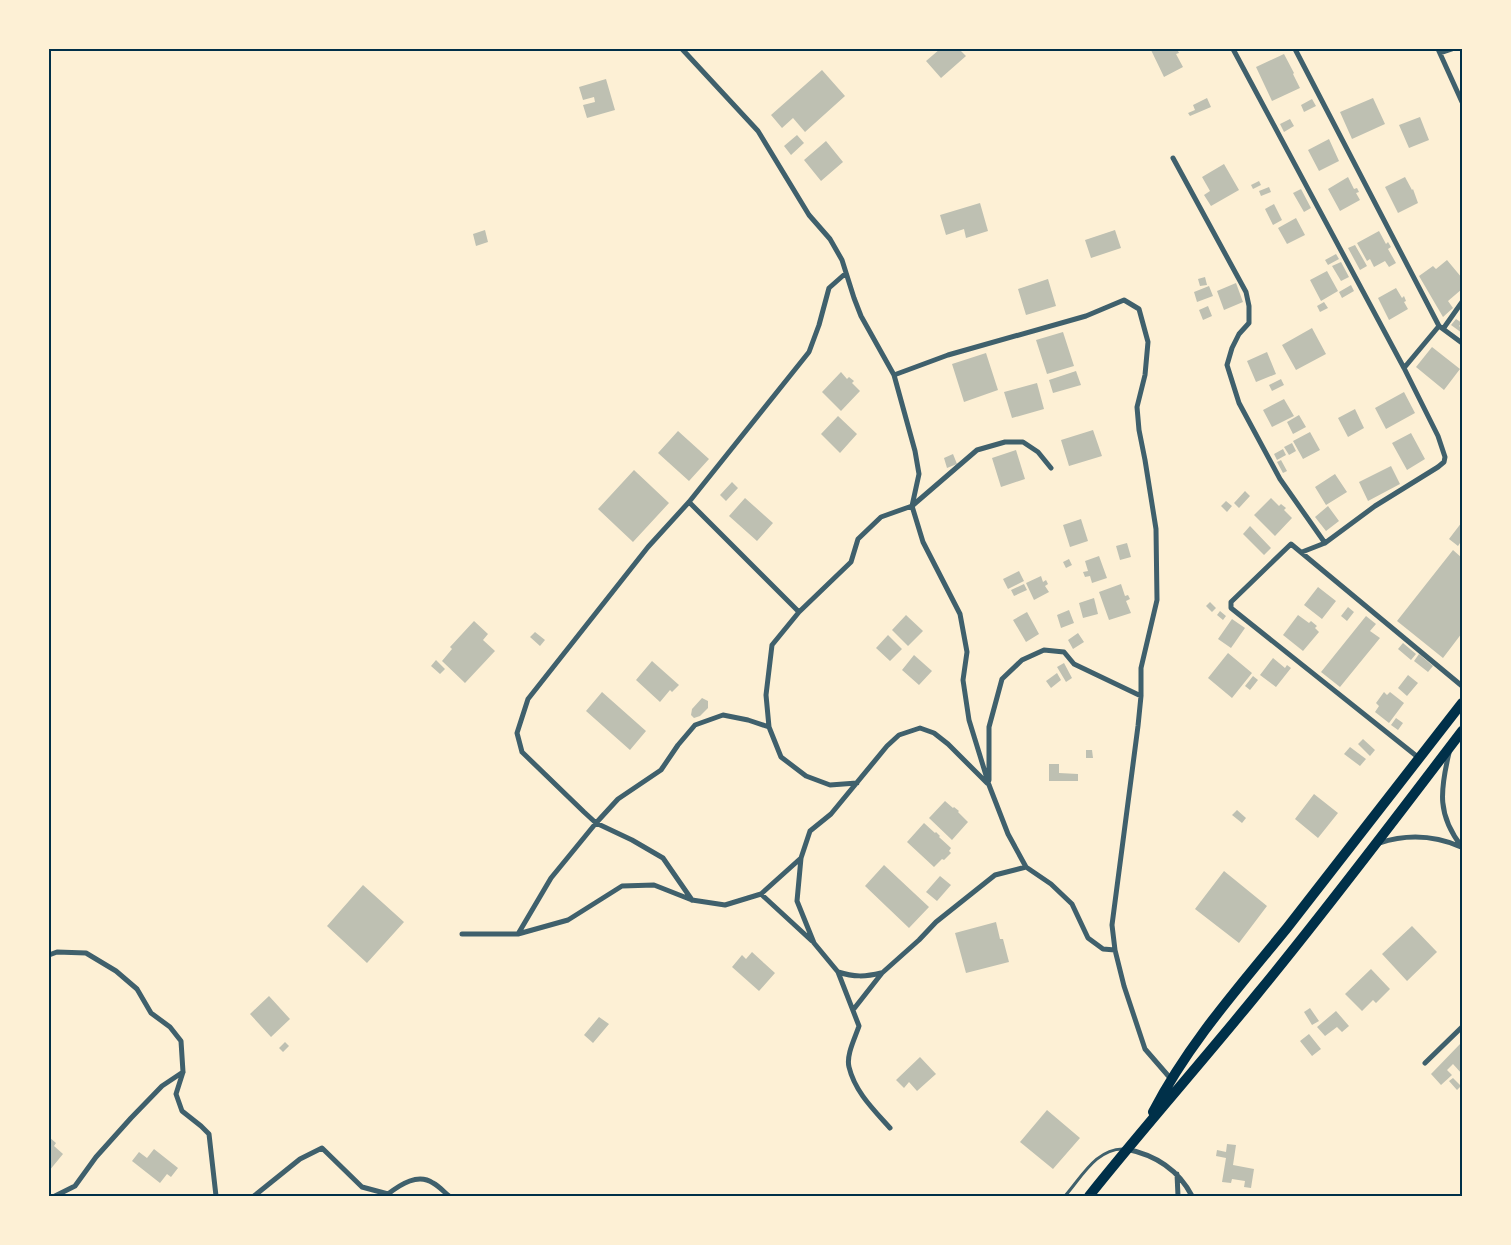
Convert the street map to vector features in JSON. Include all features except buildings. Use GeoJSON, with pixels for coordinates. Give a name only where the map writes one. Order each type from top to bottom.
{"type":"FeatureCollection","features":[{"type":"Feature","properties":{"kind":"main road"},"geometry":{"type":"LineString","coordinates":[[1145,1126],[1171,1079],[1204,1030],[1335,867],[1462,703]]}},
{"type":"Feature","properties":{"kind":"main road"},"geometry":{"type":"LineString","coordinates":[[1089,1196],[1145,1126],[1185,1082],[1252,1000],[1462,732]]}},
{"type":"Feature","properties":{"kind":"street"},"geometry":{"type":"LineString","coordinates":[[682,49],[758,131],[809,215],[830,239],[842,260],[861,316],[894,375],[915,451],[919,474],[912,506],[923,542],[960,614],[967,652],[963,680],[969,720],[989,785],[1008,834],[1026,867],[1051,884],[1072,904],[1088,938],[1104,949],[1115,950]]}},
{"type":"Feature","properties":{"kind":"street"},"geometry":{"type":"LineString","coordinates":[[1233,49],[1404,368],[1442,445],[1445,457],[1444,462],[1374,506],[1325,543],[1302,552]]}},
{"type":"Feature","properties":{"kind":"street"},"geometry":{"type":"LineString","coordinates":[[1295,49],[1441,327],[1462,344]]}},
{"type":"Feature","properties":{"kind":"street"},"geometry":{"type":"LineString","coordinates":[[1452,49],[1439,51],[1462,102]]}},
{"type":"Feature","properties":{"kind":"street"},"geometry":{"type":"LineString","coordinates":[[1174,158],[1246,292],[1250,306],[1249,323],[1239,334],[1232,348],[1227,366],[1239,403],[1280,479],[1325,543]]}},
{"type":"Feature","properties":{"kind":"street"},"geometry":{"type":"LineString","coordinates":[[692,900],[663,858],[632,840],[596,823],[522,752],[517,733],[528,699],[648,547],[689,502],[810,352],[829,288],[846,273]]}},
{"type":"Feature","properties":{"kind":"street"},"geometry":{"type":"LineString","coordinates":[[894,375],[948,356],[1086,316],[1124,300],[1139,309],[1148,342],[1145,375],[1137,406],[1139,430],[1156,530],[1157,600],[1141,668],[1141,696],[1112,925],[1115,950],[1124,986],[1145,1049],[1171,1079]]}},
{"type":"Feature","properties":{"kind":"street"},"geometry":{"type":"LineString","coordinates":[[1404,368],[1462,302]]}},
{"type":"Feature","properties":{"kind":"street"},"geometry":{"type":"LineString","coordinates":[[857,783],[830,785],[806,776],[781,757],[768,728],[766,695],[772,645],[800,612],[851,562],[858,540],[881,517],[912,506],[977,450],[1005,442],[1023,442],[1038,452],[1051,468]]}},
{"type":"Feature","properties":{"kind":"street"},"geometry":{"type":"LineString","coordinates":[[689,502],[800,612]]}},
{"type":"Feature","properties":{"kind":"street"},"geometry":{"type":"LineString","coordinates":[[1419,758],[1231,608],[1231,602],[1291,544],[1462,686]]}},
{"type":"Feature","properties":{"kind":"street"},"geometry":{"type":"LineString","coordinates":[[989,785],[989,728],[1002,679],[1022,660],[1044,650],[1064,652],[1074,664],[1141,696]]}},
{"type":"Feature","properties":{"kind":"street"},"geometry":{"type":"LineString","coordinates":[[518,934],[551,878],[596,823],[618,799],[661,770],[678,745],[695,725],[723,715],[748,720],[768,728]]}},
{"type":"Feature","properties":{"kind":"street"},"geometry":{"type":"LineString","coordinates":[[814,943],[797,902],[801,858],[810,832],[831,814],[887,746],[899,736],[920,728],[934,733],[948,744],[989,785]]}},
{"type":"Feature","properties":{"kind":"street"},"geometry":{"type":"LineString","coordinates":[[1450,747],[1442,781],[1442,795],[1447,821],[1462,848]]}},
{"type":"Feature","properties":{"kind":"street"},"geometry":{"type":"LineString","coordinates":[[1376,844],[1417,836],[1441,840],[1462,848]]}},
{"type":"Feature","properties":{"kind":"street"},"geometry":{"type":"LineString","coordinates":[[462,934],[518,934],[568,920],[622,886],[654,885],[692,900],[725,905],[761,894],[801,858]]}},
{"type":"Feature","properties":{"kind":"street"},"geometry":{"type":"LineString","coordinates":[[853,1010],[882,973],[936,922],[995,875],[1026,867]]}},
{"type":"Feature","properties":{"kind":"street"},"geometry":{"type":"LineString","coordinates":[[761,894],[814,943],[838,972],[859,1026],[852,1045],[849,1066],[862,1096],[890,1128]]}},
{"type":"Feature","properties":{"kind":"street"},"geometry":{"type":"LineString","coordinates":[[49,955],[57,952],[86,953],[116,971],[137,989],[152,1013],[170,1027],[181,1041],[183,1072],[176,1094],[182,1111],[209,1134],[216,1196]]}},
{"type":"Feature","properties":{"kind":"street"},"geometry":{"type":"LineString","coordinates":[[838,972],[866,977],[882,973]]}},
{"type":"Feature","properties":{"kind":"street"},"geometry":{"type":"LineString","coordinates":[[1425,1063],[1462,1027]]}},
{"type":"Feature","properties":{"kind":"street"},"geometry":{"type":"LineString","coordinates":[[54,1196],[75,1186],[96,1157],[131,1118],[162,1086],[183,1072]]}},
{"type":"Feature","properties":{"kind":"street"},"geometry":{"type":"LineString","coordinates":[[254,1196],[300,1158],[322,1148],[362,1187],[388,1194],[401,1184],[418,1178],[433,1182],[449,1196]]}},
{"type":"Feature","properties":{"kind":"street"},"geometry":{"type":"LineString","coordinates":[[1126,1149],[1157,1159],[1177,1174],[1185,1183],[1192,1196]]}},
{"type":"Feature","properties":{"kind":"street"},"geometry":{"type":"LineString","coordinates":[[1177,1174],[1178,1196]]}},
{"type":"Feature","properties":{"kind":"lane"},"geometry":{"type":"LineString","coordinates":[[1065,1196],[1099,1157],[1111,1150],[1126,1149]]}}]}
